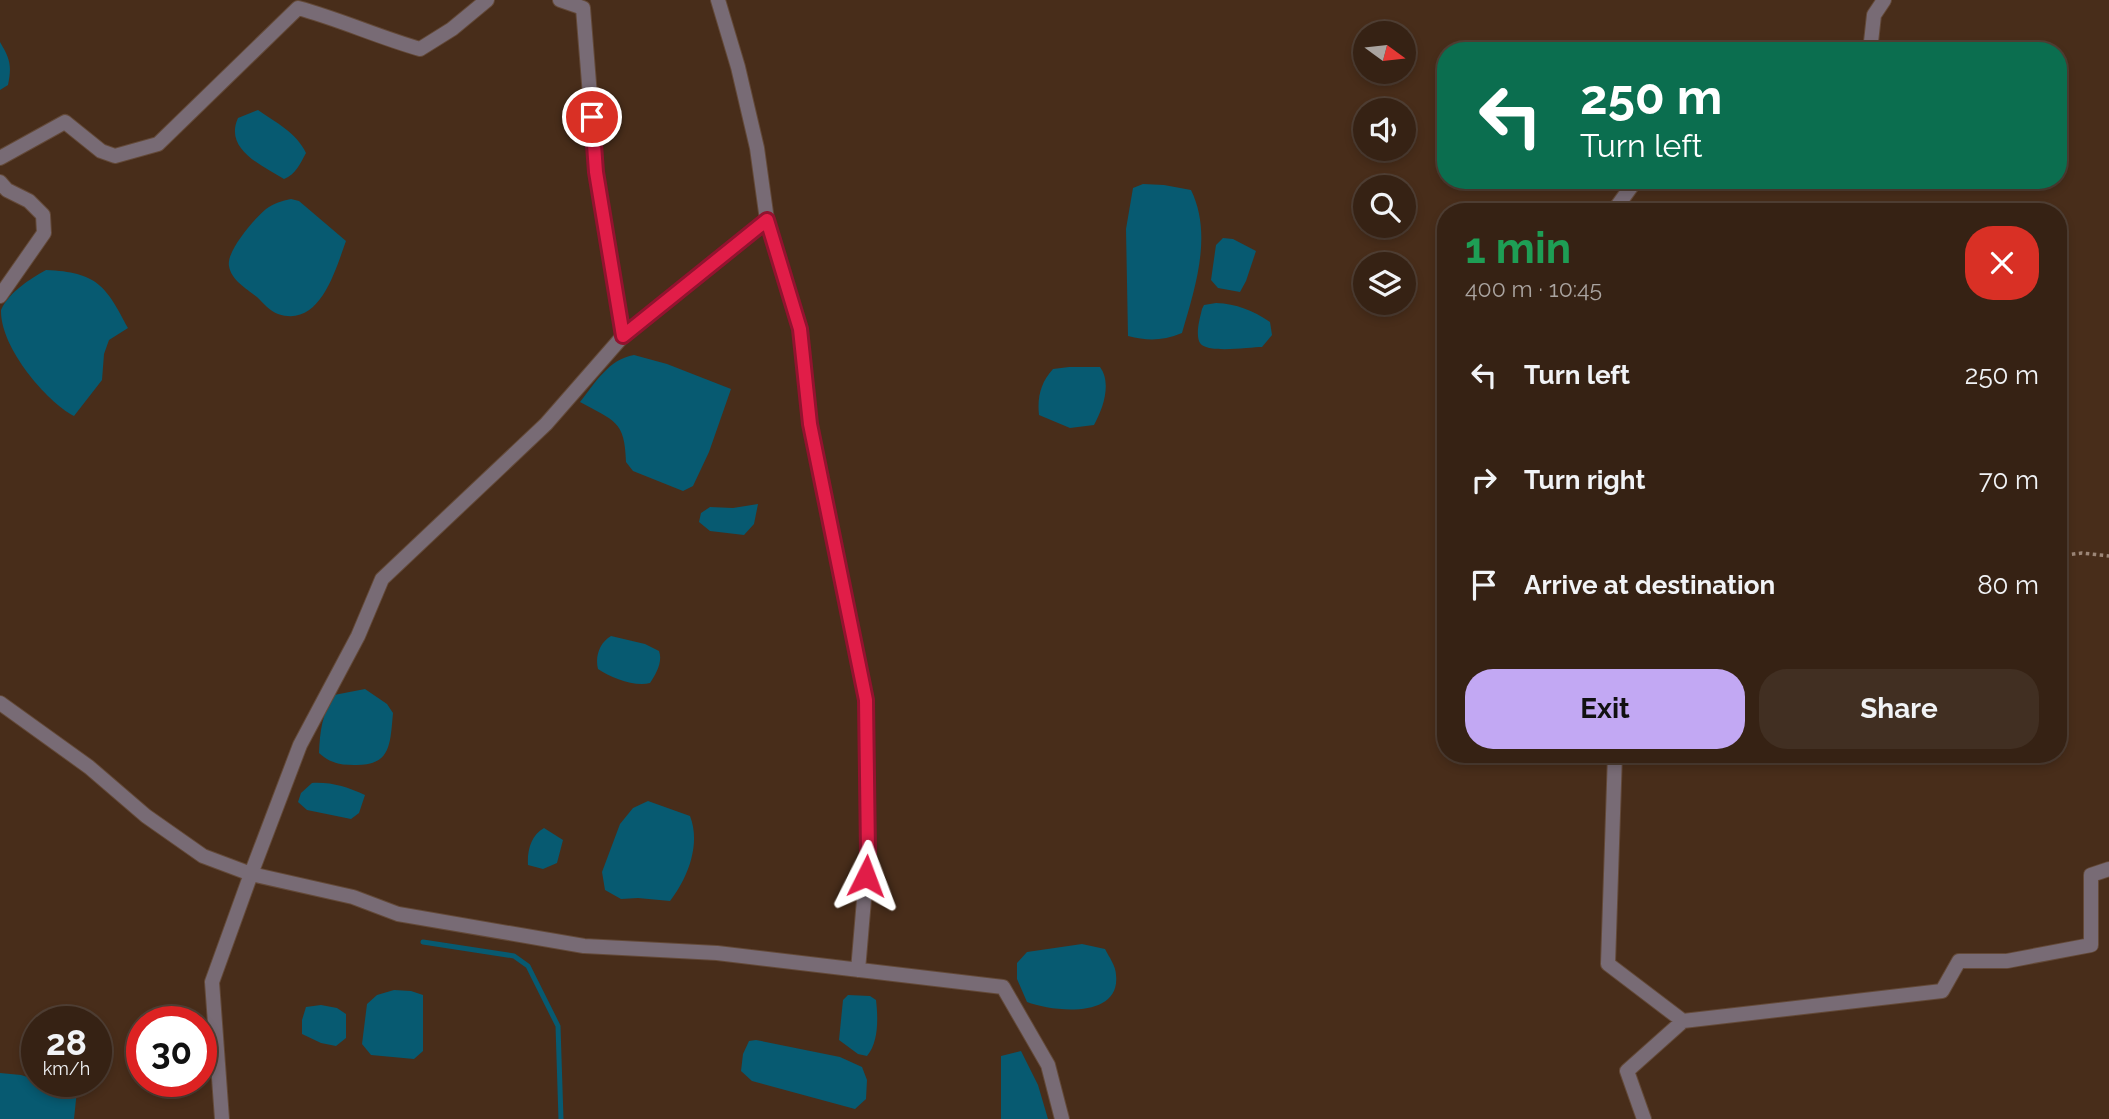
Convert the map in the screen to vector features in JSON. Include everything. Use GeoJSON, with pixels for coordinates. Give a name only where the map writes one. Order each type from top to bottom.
{"type":"FeatureCollection","features":[{"type":"Feature","properties":{"kind":"street"},"geometry":{"type":"LineString","coordinates":[[0,158],[65,122],[101,151],[116,156],[158,144],[298,8],[420,49],[452,29],[487,0]]}},
{"type":"Feature","properties":{"kind":"street"},"geometry":{"type":"LineString","coordinates":[[560,0],[583,8],[596,172],[623,336]]}},
{"type":"Feature","properties":{"kind":"street"},"geometry":{"type":"LineString","coordinates":[[718,0],[738,67],[757,148],[767,220],[800,329],[810,424],[866,700],[868,853],[858,970]]}},
{"type":"Feature","properties":{"kind":"street"},"geometry":{"type":"LineString","coordinates":[[1871,42],[1874,15],[1884,0]]}},
{"type":"Feature","properties":{"kind":"street"},"geometry":{"type":"LineString","coordinates":[[0,182],[7,190],[29,201],[43,215],[44,233],[0,296]]}},
{"type":"Feature","properties":{"kind":"street"},"geometry":{"type":"LineString","coordinates":[[222,1119],[212,982],[300,745],[358,636],[382,579],[546,424],[623,336],[767,220]]}},
{"type":"Feature","properties":{"kind":"street"},"geometry":{"type":"LineString","coordinates":[[0,704],[89,767],[146,817],[203,856],[251,874],[353,897],[398,914],[584,946],[717,953],[1003,987],[1048,1065],[1062,1119]]}},
{"type":"Feature","properties":{"kind":"street"},"geometry":{"type":"LineString","coordinates":[[1615,763],[1608,964],[1684,1021]]}},
{"type":"Feature","properties":{"kind":"street"},"geometry":{"type":"LineString","coordinates":[[1644,1119],[1627,1071],[1684,1021],[1942,991],[1959,961],[2007,961],[2091,945],[2091,875],[2109,869]]}},
{"type":"Feature","properties":{"kind":"path"},"geometry":{"type":"LineString","coordinates":[[2067,555],[2082,553],[2109,556]]}},
{"type":"Feature","properties":{"kind":"water"},"geometry":{"type":"Polygon","coordinates":[[[0,42],[10,67],[8,85],[0,90],[0,42]]]}},
{"type":"Feature","properties":{"kind":"water"},"geometry":{"type":"Polygon","coordinates":[[[258,110],[291,134],[306,153],[295,171],[284,179],[247,155],[236,139],[238,118],[258,110]]]}},
{"type":"Feature","properties":{"kind":"water"},"geometry":{"type":"Polygon","coordinates":[[[1143,184],[1191,190],[1201,225],[1200,262],[1182,333],[1161,339],[1128,336],[1126,229],[1133,188],[1143,184]]]}},
{"type":"Feature","properties":{"kind":"water"},"geometry":{"type":"Polygon","coordinates":[[[291,199],[299,201],[346,241],[324,294],[305,313],[293,316],[278,314],[269,309],[236,280],[229,266],[236,244],[255,220],[272,205],[291,199]]]}},
{"type":"Feature","properties":{"kind":"water"},"geometry":{"type":"Polygon","coordinates":[[[1223,238],[1233,239],[1256,251],[1240,292],[1218,288],[1211,280],[1216,245],[1223,238]]]}},
{"type":"Feature","properties":{"kind":"water"},"geometry":{"type":"Polygon","coordinates":[[[46,270],[77,274],[98,284],[113,302],[128,328],[109,340],[104,354],[102,380],[74,416],[38,386],[16,356],[3,325],[1,310],[9,297],[46,270]]]}},
{"type":"Feature","properties":{"kind":"water"},"geometry":{"type":"Polygon","coordinates":[[[1216,303],[1251,311],[1270,322],[1272,335],[1262,347],[1220,349],[1204,346],[1198,335],[1202,309],[1204,305],[1216,303]]]}},
{"type":"Feature","properties":{"kind":"water"},"geometry":{"type":"Polygon","coordinates":[[[634,355],[667,364],[731,389],[709,452],[693,486],[683,491],[633,471],[626,462],[623,438],[615,423],[580,402],[610,367],[625,357],[634,355]]]}},
{"type":"Feature","properties":{"kind":"water"},"geometry":{"type":"Polygon","coordinates":[[[1100,367],[1104,373],[1105,396],[1094,425],[1070,428],[1039,415],[1039,396],[1045,379],[1053,369],[1100,367]]]}},
{"type":"Feature","properties":{"kind":"water"},"geometry":{"type":"Polygon","coordinates":[[[758,504],[754,524],[744,535],[710,531],[699,522],[701,513],[710,507],[733,508],[758,504]]]}},
{"type":"Feature","properties":{"kind":"water"},"geometry":{"type":"Polygon","coordinates":[[[611,636],[645,644],[659,651],[657,672],[650,683],[623,681],[598,669],[599,651],[603,642],[611,636]]]}},
{"type":"Feature","properties":{"kind":"water"},"geometry":{"type":"Polygon","coordinates":[[[365,689],[387,704],[393,713],[386,751],[375,762],[366,764],[344,765],[331,761],[319,753],[322,723],[330,702],[334,695],[365,689]]]}},
{"type":"Feature","properties":{"kind":"water"},"geometry":{"type":"Polygon","coordinates":[[[312,783],[326,783],[365,795],[359,813],[351,819],[307,810],[298,802],[301,793],[312,783]]]}},
{"type":"Feature","properties":{"kind":"water"},"geometry":{"type":"Polygon","coordinates":[[[648,801],[690,816],[693,827],[691,860],[670,901],[621,899],[605,890],[602,872],[620,824],[633,808],[648,801]]]}},
{"type":"Feature","properties":{"kind":"water"},"geometry":{"type":"Polygon","coordinates":[[[544,828],[563,840],[557,863],[543,869],[528,865],[528,860],[533,839],[544,828]]]}},
{"type":"Feature","properties":{"kind":"water"},"geometry":{"type":"Polygon","coordinates":[[[1082,944],[1105,949],[1114,965],[1115,989],[1108,999],[1097,1006],[1083,1009],[1053,1008],[1027,1002],[1017,979],[1017,963],[1027,952],[1082,944]]]}},
{"type":"Feature","properties":{"kind":"water"},"geometry":{"type":"Polygon","coordinates":[[[394,990],[423,995],[423,1051],[414,1059],[371,1055],[362,1044],[367,1004],[377,995],[394,990]]]}},
{"type":"Feature","properties":{"kind":"water"},"geometry":{"type":"Polygon","coordinates":[[[848,995],[870,996],[876,1000],[876,1037],[867,1056],[858,1054],[839,1040],[843,1000],[848,995]]]}},
{"type":"Feature","properties":{"kind":"water"},"geometry":{"type":"Polygon","coordinates":[[[321,1005],[337,1008],[346,1014],[346,1038],[336,1046],[321,1043],[302,1034],[306,1007],[321,1005]]]}},
{"type":"Feature","properties":{"kind":"water"},"geometry":{"type":"Polygon","coordinates":[[[756,1040],[840,1057],[862,1067],[867,1080],[866,1099],[855,1109],[752,1081],[741,1071],[743,1054],[749,1041],[756,1040]]]}},
{"type":"Feature","properties":{"kind":"water"},"geometry":{"type":"Polygon","coordinates":[[[1021,1051],[1038,1085],[1048,1119],[1001,1119],[1001,1056],[1021,1051]]]}},
{"type":"Feature","properties":{"kind":"water"},"geometry":{"type":"Polygon","coordinates":[[[0,1073],[21,1075],[21,1097],[76,1097],[74,1119],[0,1119],[0,1073]]]}},
{"type":"Feature","properties":{"kind":"waterway"},"geometry":{"type":"LineString","coordinates":[[423,942],[514,956],[528,966],[558,1026],[561,1119]]}},
{"type":"Feature","properties":{"kind":"route"},"geometry":{"type":"LineString","coordinates":[[592,117],[596,172],[623,336],[767,220],[800,329],[810,424],[866,700],[866,876]]}}]}
